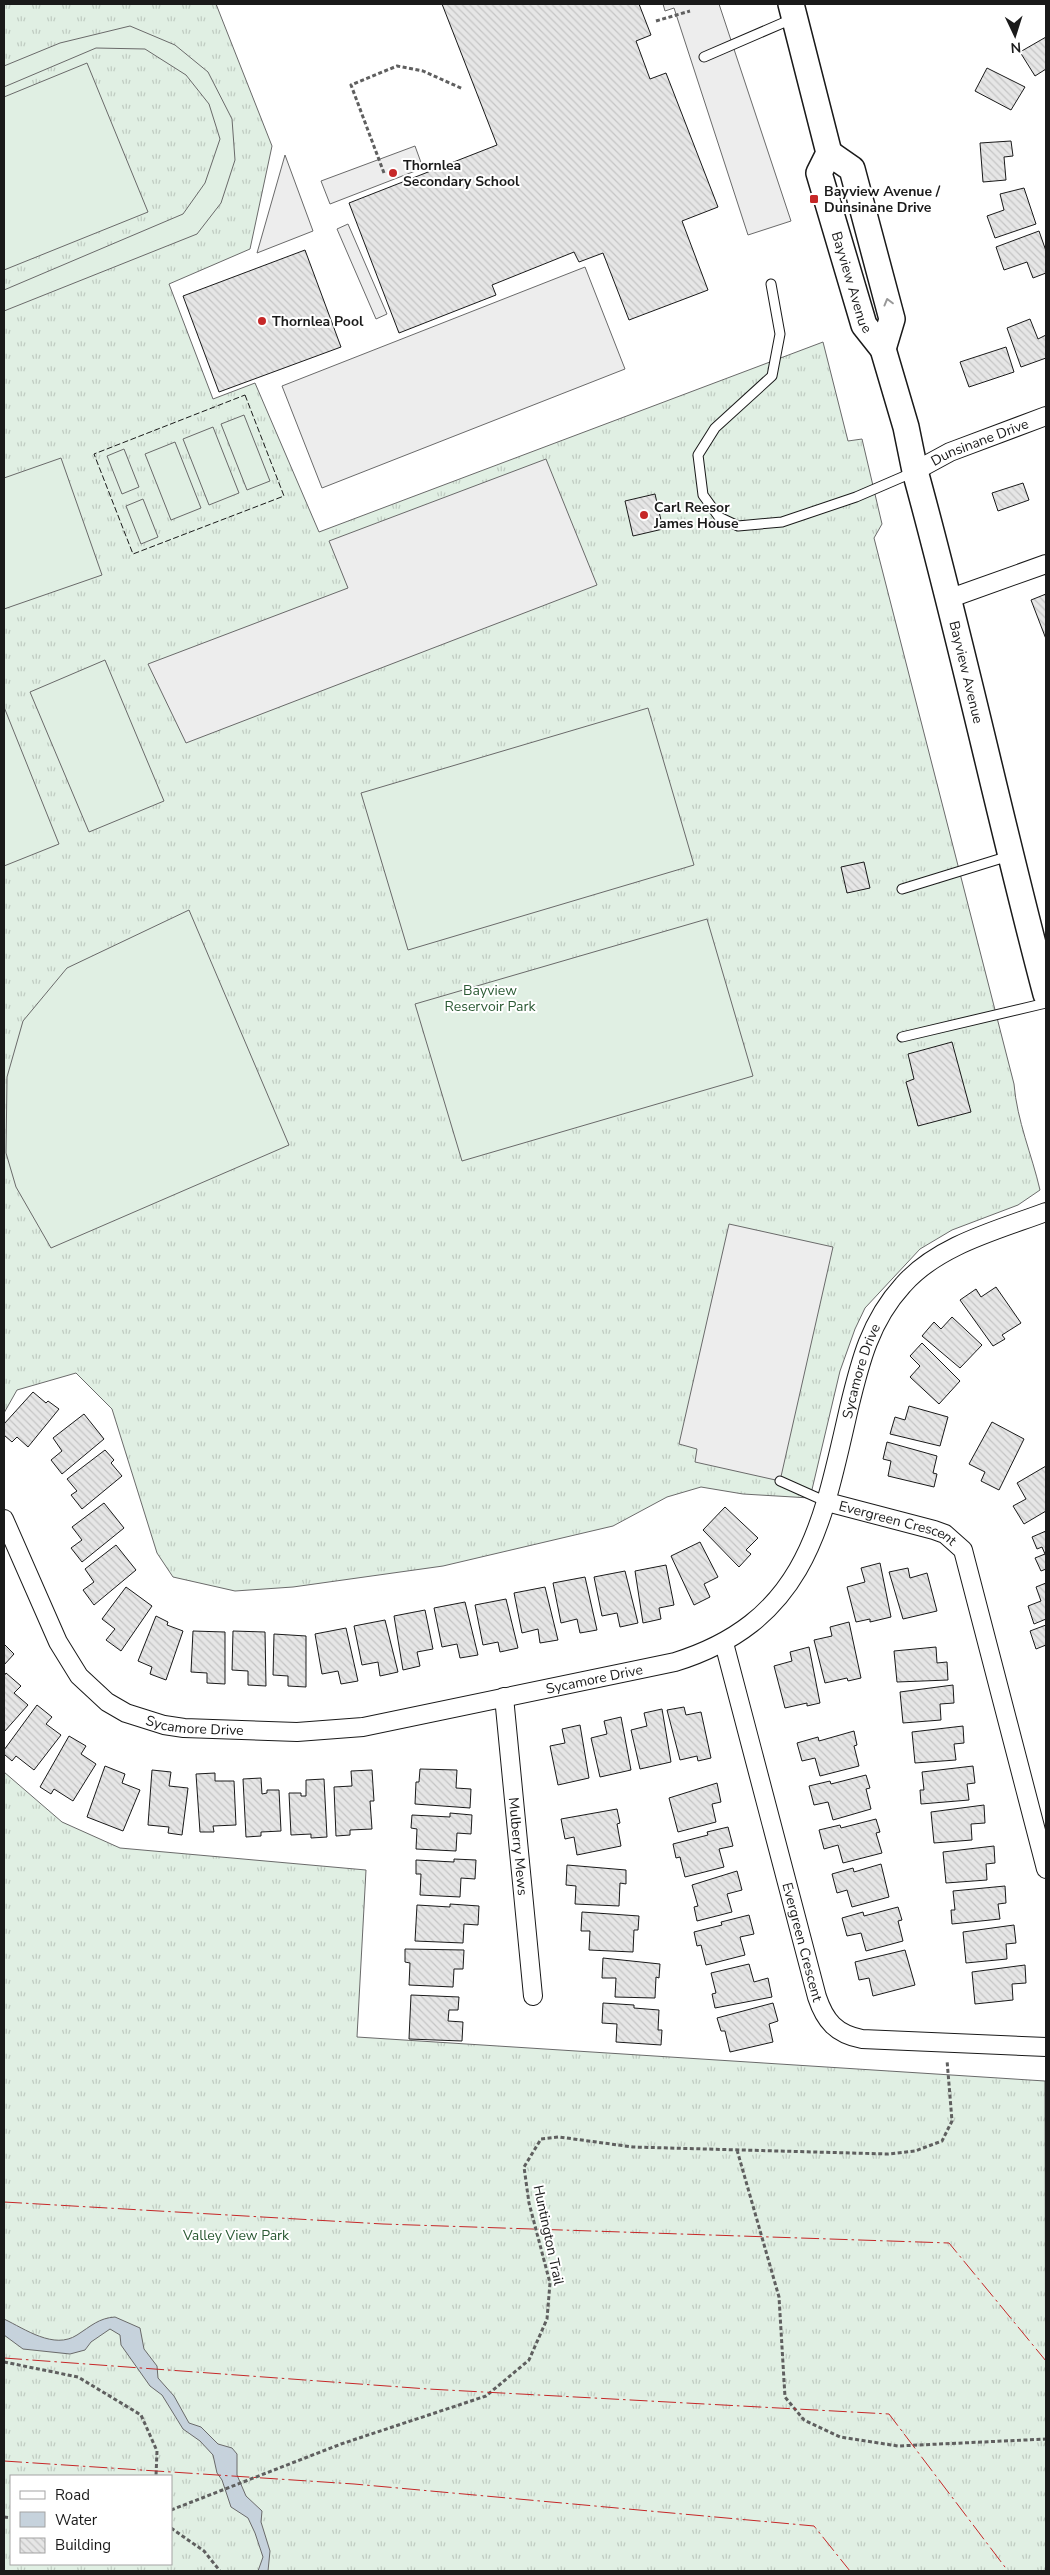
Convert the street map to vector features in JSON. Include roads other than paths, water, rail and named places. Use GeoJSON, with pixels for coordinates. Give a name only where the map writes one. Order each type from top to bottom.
{"type":"FeatureCollection","features":[{"type":"Feature","properties":{"kind":"main road"},"geometry":{"type":"LineString","coordinates":[[793,11],[829,153]]}},
{"type":"Feature","properties":{"kind":"main road","name":"Bayview Avenue"},"geometry":{"type":"LineString","coordinates":[[883,349],[892,319],[852,169],[829,153],[819,173],[864,324],[883,349],[906,426],[915,471],[997,793],[1009,856],[1046,994]]}},
{"type":"Feature","properties":{"kind":"street","name":"Dunsinane Drive"},"geometry":{"type":"LineString","coordinates":[[915,471],[950,452],[1046,416]]}},
{"type":"Feature","properties":{"kind":"street"},"geometry":{"type":"LineString","coordinates":[[948,599],[1046,564]]}},
{"type":"Feature","properties":{"kind":"street","name":"Sycamore Drive"},"geometry":{"type":"LineString","coordinates":[[4,1519],[67,1660],[92,1690],[107,1702],[146,1720],[184,1728],[330,1731],[363,1727],[675,1662],[701,1654],[724,1643],[754,1622],[791,1582],[808,1554],[827,1502],[861,1356],[871,1330],[884,1308],[904,1283],[929,1262],[960,1245],[1046,1212]]}},
{"type":"Feature","properties":{"kind":"street","name":"Evergreen Crescent"},"geometry":{"type":"LineString","coordinates":[[827,1502],[934,1530],[950,1537],[963,1550],[1046,1869]]}},
{"type":"Feature","properties":{"kind":"street","name":"Evergreen Crescent"},"geometry":{"type":"LineString","coordinates":[[724,1643],[822,2012],[829,2024],[848,2036],[946,2043],[1046,2047]]}},
{"type":"Feature","properties":{"kind":"street","name":"Mulberry Mews"},"geometry":{"type":"LineString","coordinates":[[504,1697],[533,1996]]}},
{"type":"Feature","properties":{"kind":"lane"},"geometry":{"type":"LineString","coordinates":[[704,57],[793,11]]}},
{"type":"Feature","properties":{"kind":"lane"},"geometry":{"type":"LineString","coordinates":[[771,284],[780,334],[772,376],[715,428],[698,455],[703,495],[718,517],[738,526],[782,522],[856,497],[915,471]]}},
{"type":"Feature","properties":{"kind":"lane"},"geometry":{"type":"LineString","coordinates":[[902,889],[1009,856]]}},
{"type":"Feature","properties":{"kind":"lane"},"geometry":{"type":"LineString","coordinates":[[902,1037],[1046,1003]]}},
{"type":"Feature","properties":{"kind":"lane"},"geometry":{"type":"LineString","coordinates":[[780,1481],[827,1502]]}},
{"type":"Feature","properties":{"kind":"water"},"geometry":{"type":"Polygon","coordinates":[[[115,2317],[140,2328],[144,2349],[157,2366],[158,2378],[174,2396],[189,2423],[201,2427],[218,2444],[232,2448],[237,2454],[237,2475],[246,2496],[262,2511],[261,2522],[270,2551],[268,2571],[258,2571],[263,2557],[255,2533],[248,2518],[231,2507],[222,2480],[217,2473],[213,2455],[200,2441],[183,2429],[162,2395],[150,2386],[121,2345],[120,2335],[110,2329],[91,2342],[85,2350],[70,2354],[23,2349],[4,2335],[4,2319],[40,2336],[59,2340],[68,2339],[100,2321],[115,2317]]]}},
{"type":"Feature","properties":{"kind":"place","name":"Thornlea Secondary School"},"geometry":{"type":"Point","coordinates":[393,173]}},
{"type":"Feature","properties":{"kind":"place","name":"Bayview Avenue / Dunsinane Drive"},"geometry":{"type":"Point","coordinates":[814,199]}},
{"type":"Feature","properties":{"kind":"place","name":"Thornlea Pool"},"geometry":{"type":"Point","coordinates":[262,321]}},
{"type":"Feature","properties":{"kind":"place","name":"Carl Reesor James House"},"geometry":{"type":"Point","coordinates":[644,515]}},
{"type":"Feature","properties":{"kind":"park label","name":"Bayview Reservoir Park"},"geometry":{"type":"Point","coordinates":[490,998]}},
{"type":"Feature","properties":{"kind":"park label","name":"Valley View Park"},"geometry":{"type":"Point","coordinates":[236,2235]}}]}
